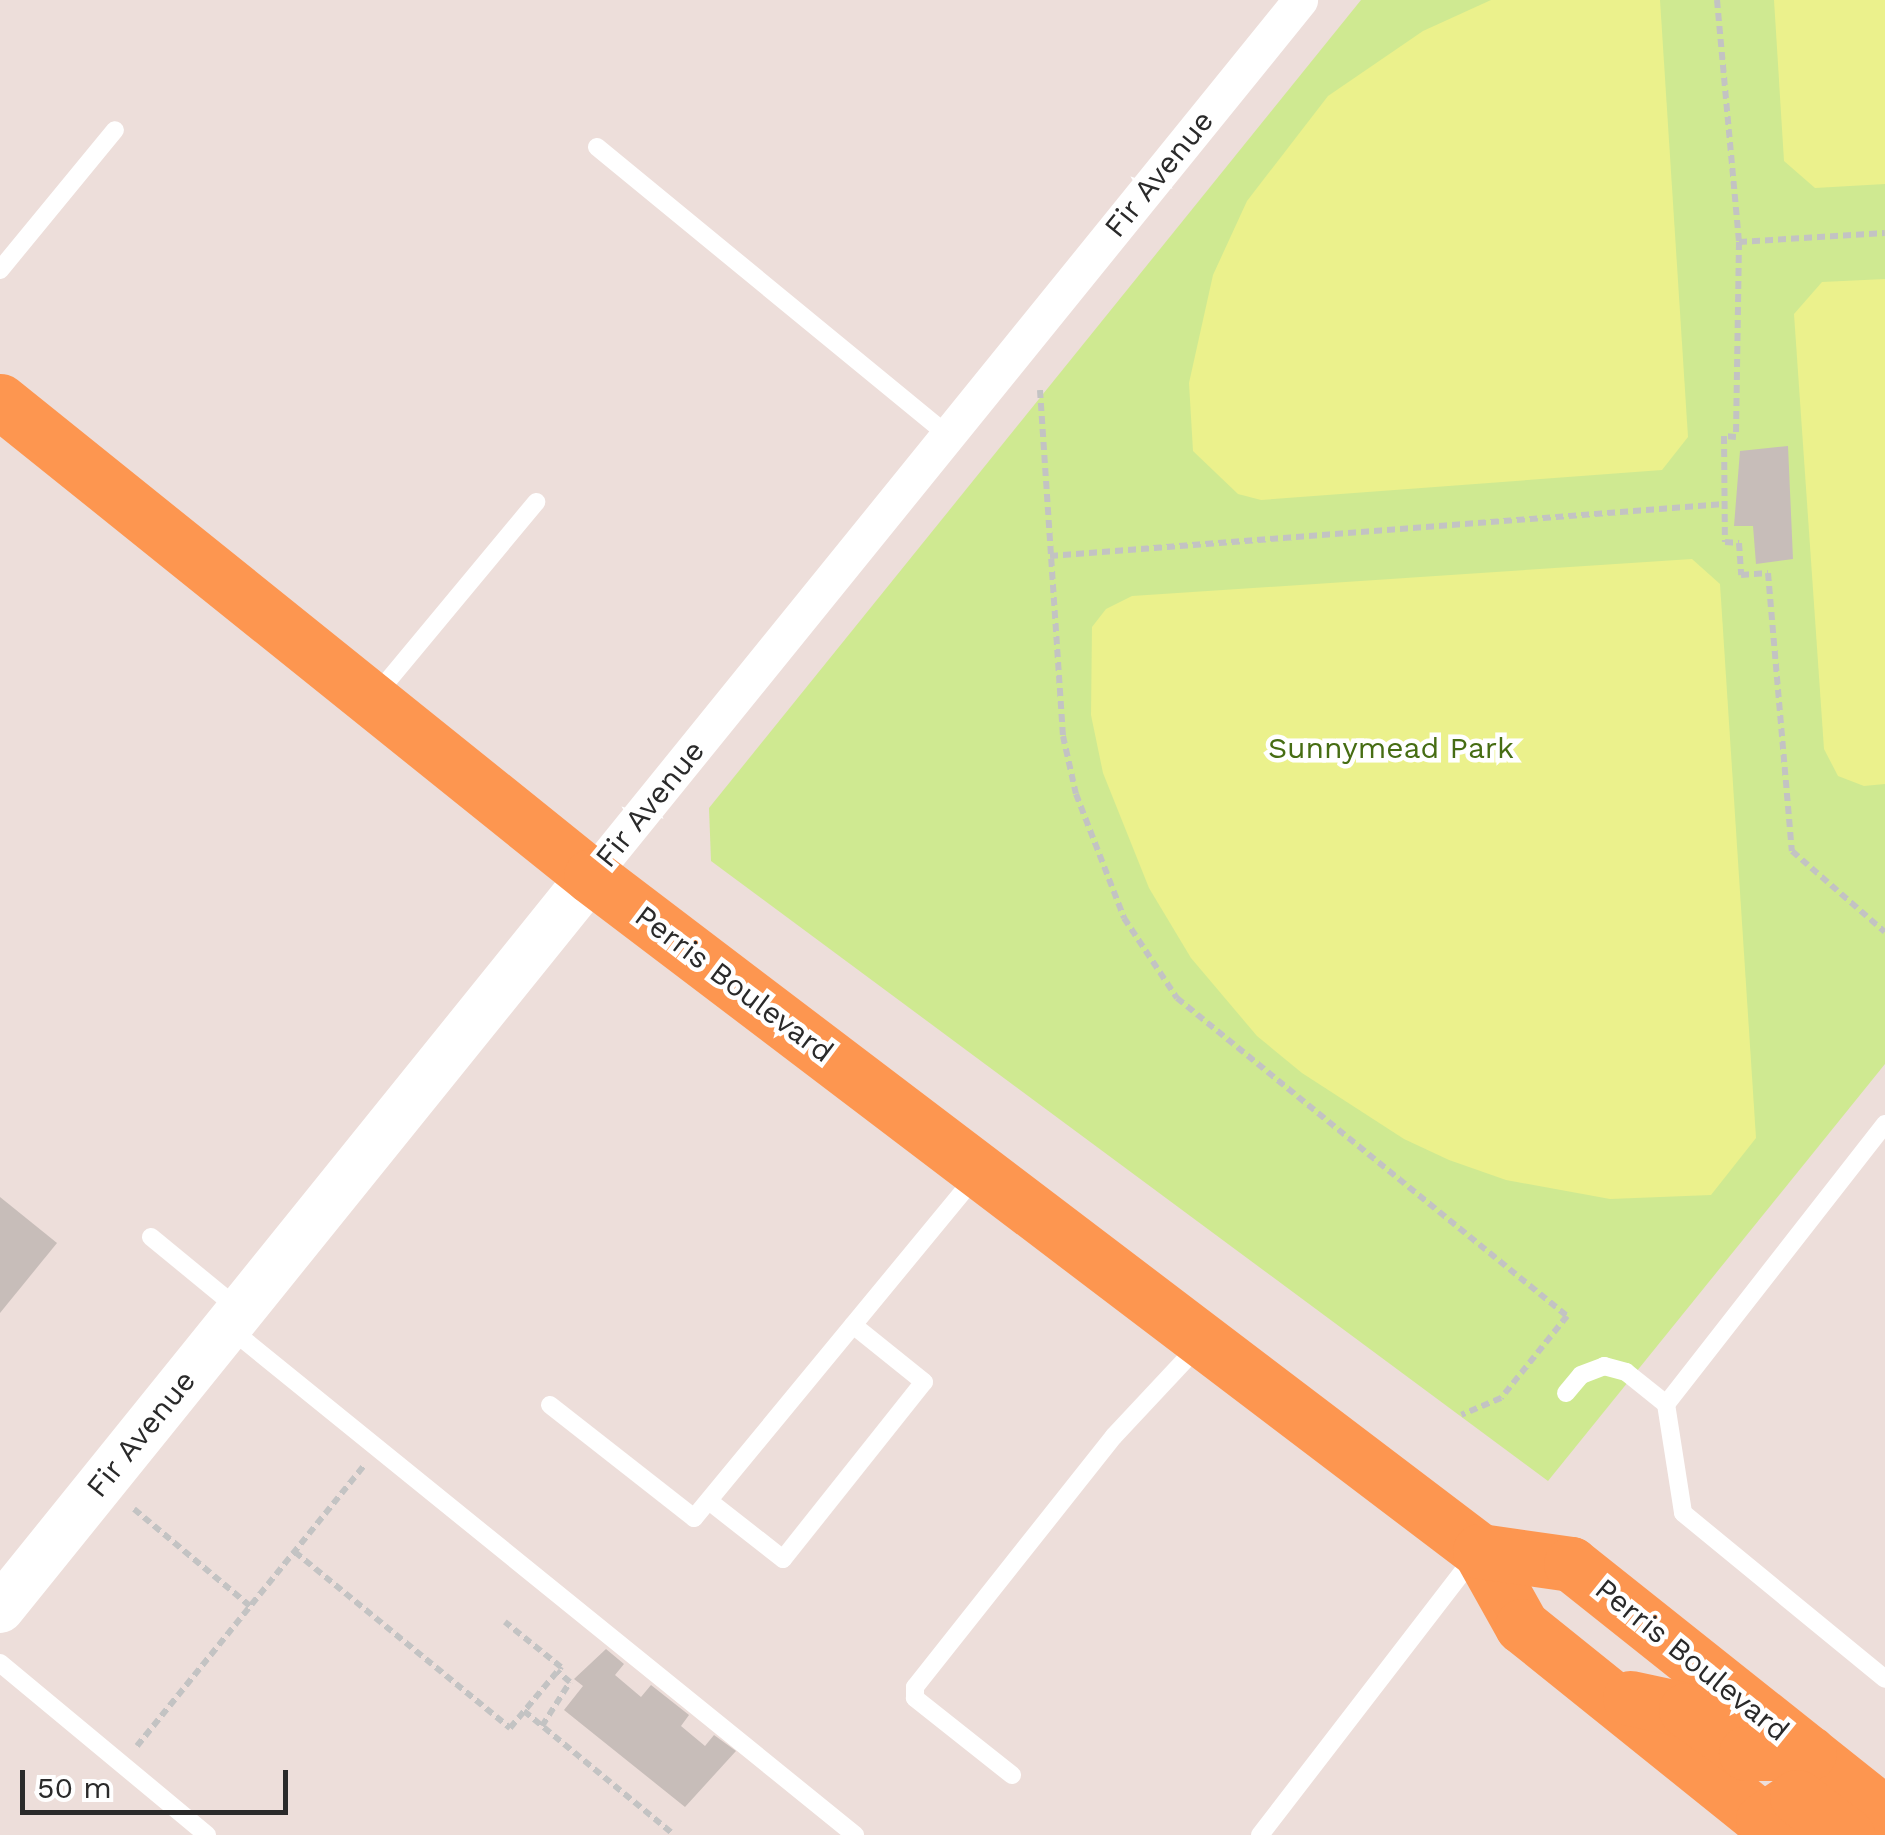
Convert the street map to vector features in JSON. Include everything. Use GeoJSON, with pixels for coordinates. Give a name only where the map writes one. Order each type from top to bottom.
{"type":"FeatureCollection","features":[{"type":"Feature","properties":{"kind":"main road","name":"Perris Boulevard"},"geometry":{"type":"LineString","coordinates":[[0,402],[592,876],[1480,1551],[1522,1626],[1765,1830]]}},
{"type":"Feature","properties":{"kind":"main road","name":"Perris Boulevard"},"geometry":{"type":"LineString","coordinates":[[1480,1551],[1571,1564],[1885,1814]]}},
{"type":"Feature","properties":{"kind":"main road"},"geometry":{"type":"LineString","coordinates":[[1602,1692],[1686,1710],[1746,1754],[1808,1753]]}},
{"type":"Feature","properties":{"kind":"main road"},"geometry":{"type":"LineString","coordinates":[[1765,1830],[1798,1797],[1847,1835]]}},
{"type":"Feature","properties":{"kind":"street","name":"Fir Avenue"},"geometry":{"type":"LineString","coordinates":[[0,1608],[1300,0]]}},
{"type":"Feature","properties":{"kind":"lane"},"geometry":{"type":"LineString","coordinates":[[0,270],[115,130]]}},
{"type":"Feature","properties":{"kind":"lane"},"geometry":{"type":"LineString","coordinates":[[597,147],[948,435]]}},
{"type":"Feature","properties":{"kind":"lane"},"geometry":{"type":"LineString","coordinates":[[372,700],[536,502]]}},
{"type":"Feature","properties":{"kind":"lane"},"geometry":{"type":"LineString","coordinates":[[1666,1404],[1885,1124]]}},
{"type":"Feature","properties":{"kind":"lane"},"geometry":{"type":"LineString","coordinates":[[550,1405],[694,1518],[981,1170]]}},
{"type":"Feature","properties":{"kind":"lane"},"geometry":{"type":"LineString","coordinates":[[151,1237],[234,1318],[854,1835]]}},
{"type":"Feature","properties":{"kind":"lane"},"geometry":{"type":"LineString","coordinates":[[709,1501],[783,1559],[924,1382],[853,1325]]}},
{"type":"Feature","properties":{"kind":"lane"},"geometry":{"type":"LineString","coordinates":[[1012,1775],[915,1698],[915,1687],[1114,1436],[1204,1340]]}},
{"type":"Feature","properties":{"kind":"lane"},"geometry":{"type":"LineString","coordinates":[[1566,1393],[1581,1375],[1604,1366],[1626,1372],[1666,1404],[1682,1514],[1885,1679]]}},
{"type":"Feature","properties":{"kind":"lane"},"geometry":{"type":"LineString","coordinates":[[1260,1835],[1480,1551]]}},
{"type":"Feature","properties":{"kind":"lane"},"geometry":{"type":"LineString","coordinates":[[0,1663],[207,1835]]}},
{"type":"Feature","properties":{"kind":"path"},"geometry":{"type":"LineString","coordinates":[[1717,0],[1738,242],[1736,436],[1724,436],[1725,542],[1738,542],[1741,575],[1768,573],[1792,852],[1885,932]]}},
{"type":"Feature","properties":{"kind":"path"},"geometry":{"type":"LineString","coordinates":[[1738,242],[1885,233]]}},
{"type":"Feature","properties":{"kind":"path"},"geometry":{"type":"LineString","coordinates":[[1040,390],[1061,719],[1076,794],[1124,918],[1157,974],[1177,998],[1567,1316],[1501,1398],[1462,1415]]}},
{"type":"Feature","properties":{"kind":"path"},"geometry":{"type":"LineString","coordinates":[[1050,556],[1734,507]]}},
{"type":"Feature","properties":{"kind":"path"},"geometry":{"type":"LineString","coordinates":[[136,1747],[368,1461]]}},
{"type":"Feature","properties":{"kind":"path"},"geometry":{"type":"LineString","coordinates":[[134,1509],[250,1606]]}},
{"type":"Feature","properties":{"kind":"path"},"geometry":{"type":"LineString","coordinates":[[296,1552],[510,1728],[561,1666],[505,1622]]}},
{"type":"Feature","properties":{"kind":"path"},"geometry":{"type":"LineString","coordinates":[[542,1726],[570,1682],[557,1671]]}},
{"type":"Feature","properties":{"kind":"path"},"geometry":{"type":"LineString","coordinates":[[524,1711],[673,1834]]}},
{"type":"Feature","properties":{"kind":"green space","name":"Sunnymead Park"},"geometry":{"type":"Polygon","coordinates":[[[1361,0],[1885,0],[1885,1064],[1548,1481],[711,861],[709,808],[1361,0]]]}},
{"type":"Feature","properties":{"kind":"green space"},"geometry":{"type":"Polygon","coordinates":[[[1491,0],[1660,0],[1688,437],[1662,470],[1261,500],[1238,494],[1193,451],[1189,383],[1213,275],[1247,201],[1328,96],[1423,31],[1491,0]]]}},
{"type":"Feature","properties":{"kind":"green space"},"geometry":{"type":"Polygon","coordinates":[[[1774,0],[1885,0],[1885,184],[1815,188],[1784,161],[1774,0]]]}},
{"type":"Feature","properties":{"kind":"green space"},"geometry":{"type":"Polygon","coordinates":[[[1885,279],[1885,784],[1864,786],[1838,776],[1824,749],[1794,314],[1822,282],[1885,279]]]}},
{"type":"Feature","properties":{"kind":"green space"},"geometry":{"type":"Polygon","coordinates":[[[1692,559],[1720,584],[1756,1138],[1711,1195],[1610,1199],[1506,1180],[1449,1160],[1404,1139],[1302,1073],[1257,1036],[1191,958],[1149,888],[1103,773],[1091,715],[1092,627],[1106,609],[1132,596],[1692,559]]]}},
{"type":"Feature","properties":{"kind":"building"},"geometry":{"type":"Polygon","coordinates":[[[1788,446],[1793,559],[1756,564],[1753,526],[1734,526],[1740,451],[1788,446]]]}},
{"type":"Feature","properties":{"kind":"building"},"geometry":{"type":"Polygon","coordinates":[[[0,1197],[57,1243],[0,1313],[0,1197]]]}},
{"type":"Feature","properties":{"kind":"building"},"geometry":{"type":"Polygon","coordinates":[[[606,1649],[624,1664],[615,1675],[641,1697],[651,1685],[689,1715],[681,1726],[705,1746],[714,1735],[736,1751],[685,1807],[564,1710],[583,1686],[574,1679],[606,1649]]]}}]}
